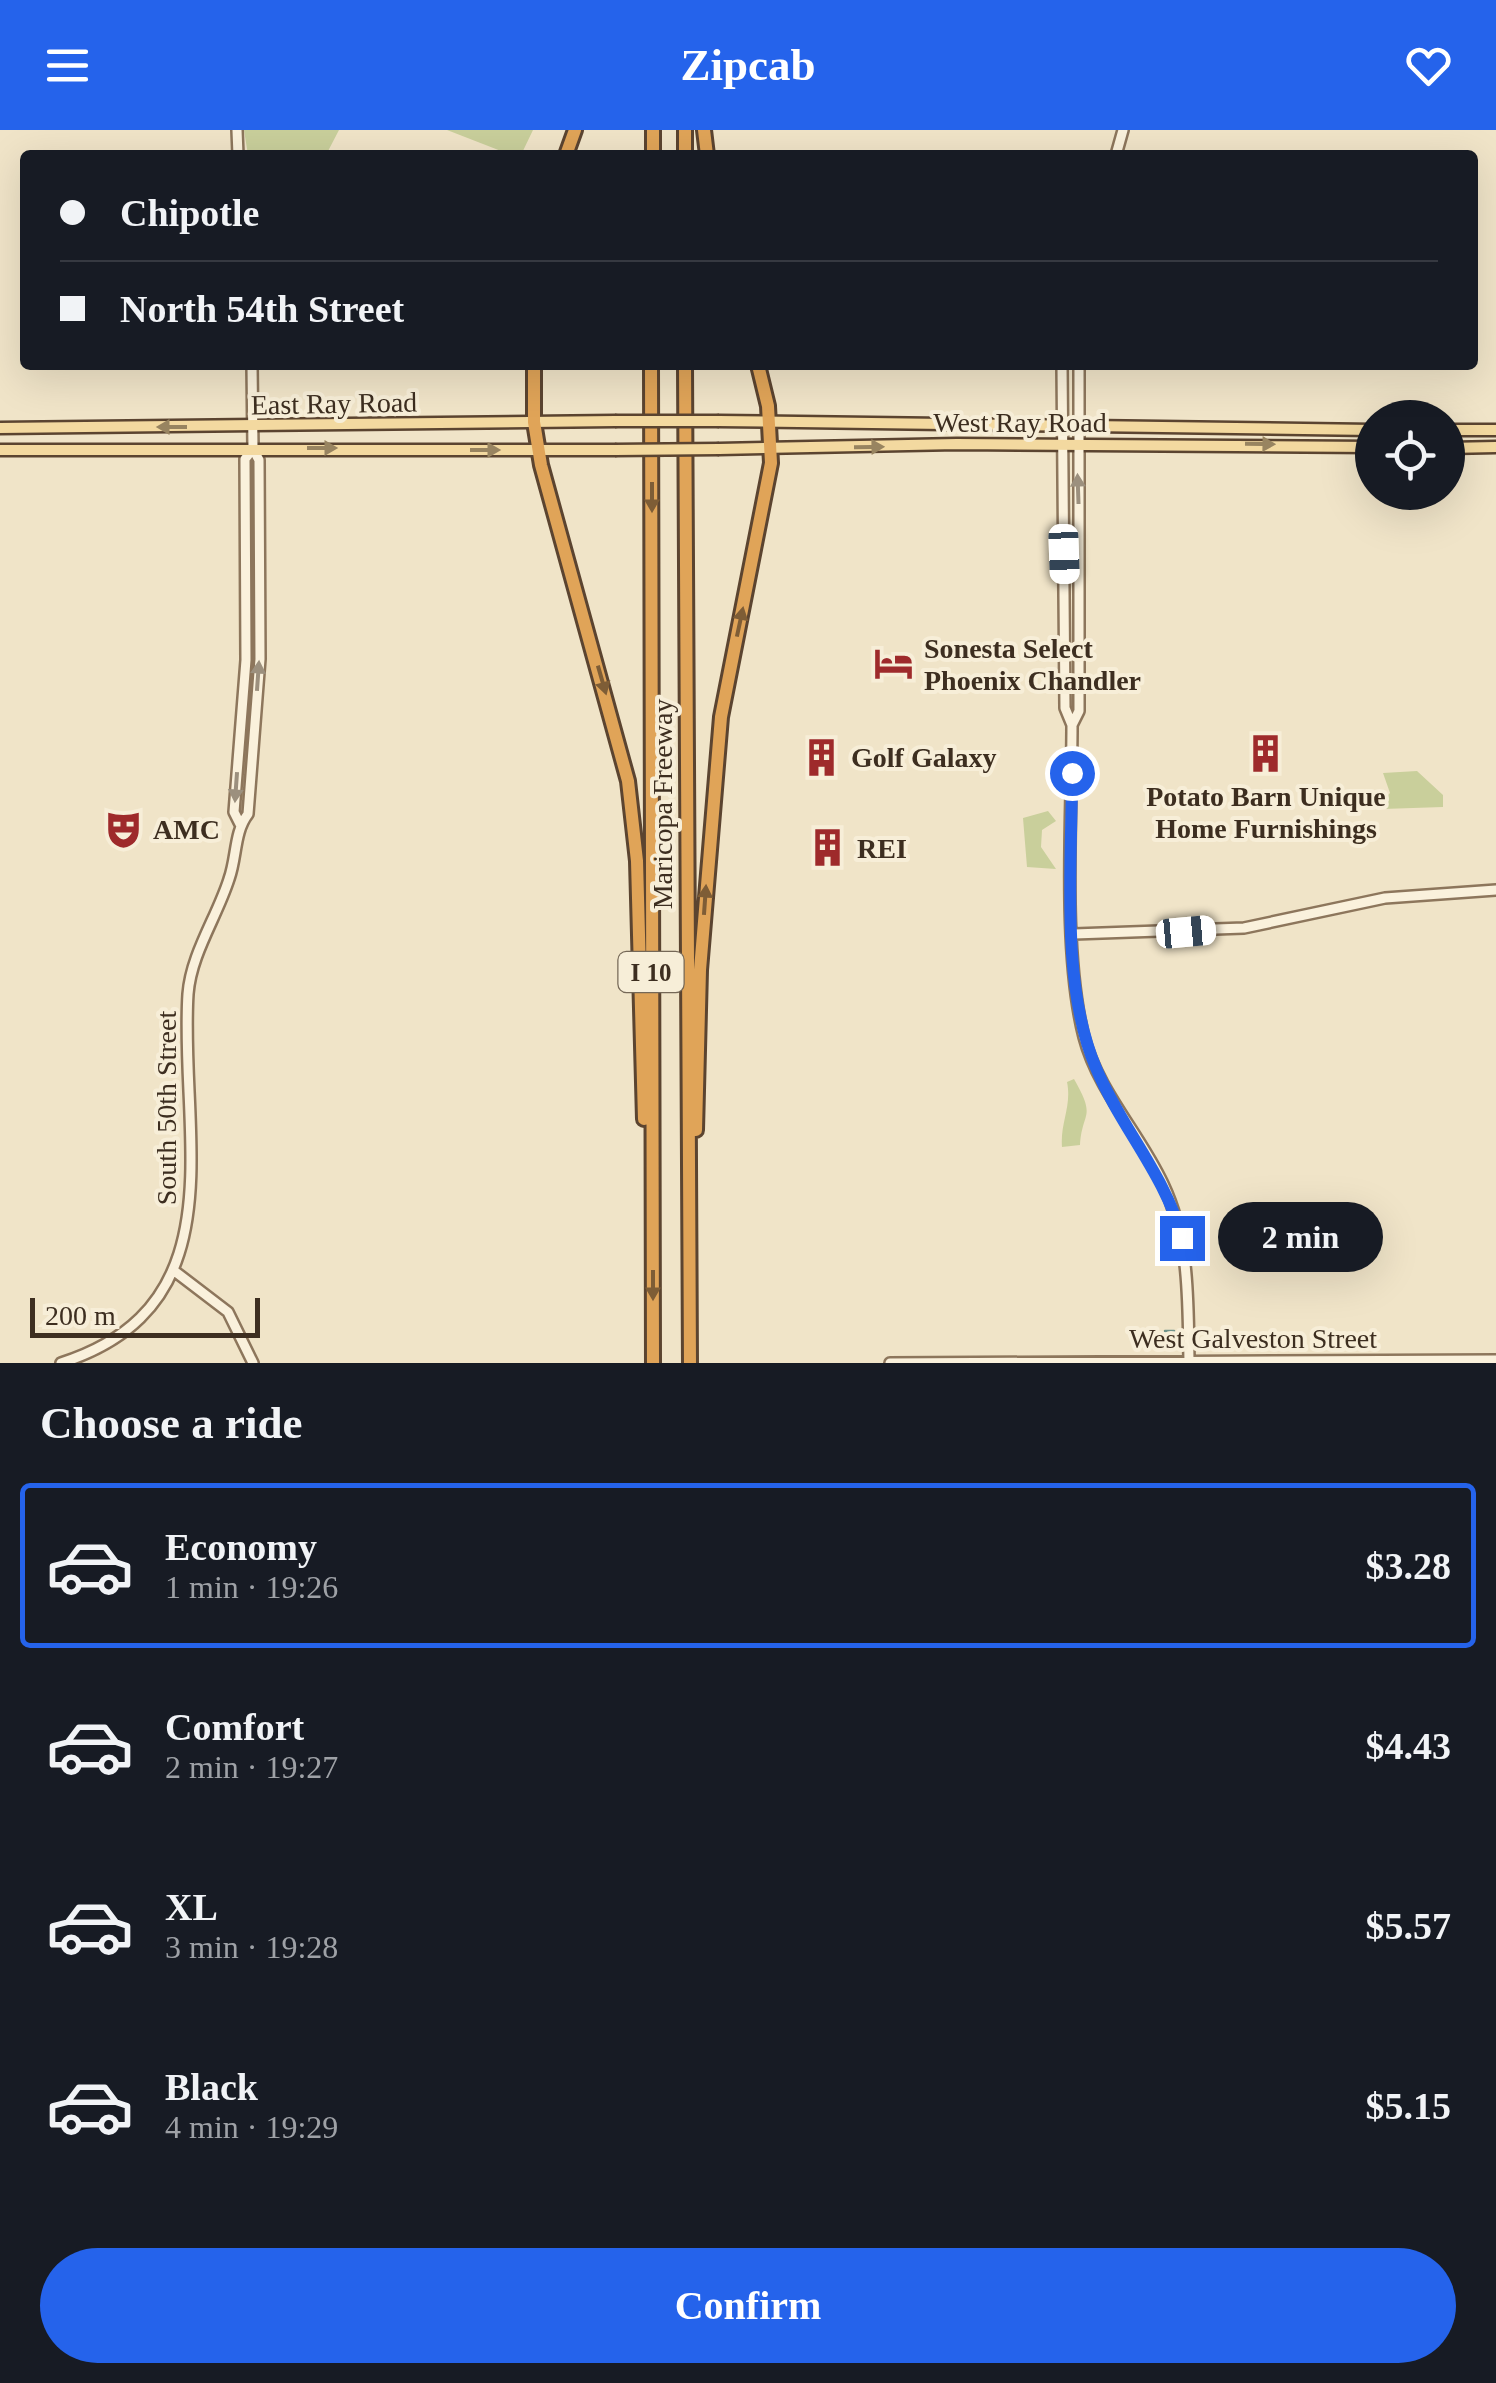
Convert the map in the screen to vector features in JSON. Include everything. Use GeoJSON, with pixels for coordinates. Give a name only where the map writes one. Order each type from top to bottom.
{"type":"FeatureCollection","features":[{"type":"Feature","properties":{"kind":"highway","name":"Maricopa Freeway"},"geometry":{"type":"LineString","coordinates":[[651,370],[653,1363]]}},
{"type":"Feature","properties":{"kind":"highway","name":"Maricopa Freeway"},"geometry":{"type":"LineString","coordinates":[[685,370],[690,1363]]}},
{"type":"Feature","properties":{"kind":"highway"},"geometry":{"type":"LineString","coordinates":[[689,1207],[699,1094],[700,970],[722,718],[772,449],[759,370]]}},
{"type":"Feature","properties":{"kind":"highway"},"geometry":{"type":"LineString","coordinates":[[534,375],[534,422],[539,450],[628,780],[637,861],[642,1096],[652,1207]]}},
{"type":"Feature","properties":{"kind":"main road","name":"East Ray Road"},"geometry":{"type":"LineString","coordinates":[[0,450],[534,422],[668,421]]}},
{"type":"Feature","properties":{"kind":"main road","name":"West Ray Road"},"geometry":{"type":"LineString","coordinates":[[668,421],[1355,430]]}},
{"type":"Feature","properties":{"kind":"main road","name":"East Ray Road"},"geometry":{"type":"LineString","coordinates":[[0,428],[539,450],[668,450]]}},
{"type":"Feature","properties":{"kind":"main road"},"geometry":{"type":"LineString","coordinates":[[1465,430],[1496,430]]}},
{"type":"Feature","properties":{"kind":"main road","name":"West Ray Road"},"geometry":{"type":"LineString","coordinates":[[668,450],[1062,444],[1355,448]]}},
{"type":"Feature","properties":{"kind":"main road"},"geometry":{"type":"LineString","coordinates":[[1465,448],[1496,447]]}},
{"type":"Feature","properties":{"kind":"street","name":"South 50th Street"},"geometry":{"type":"LineString","coordinates":[[61,1363],[98,1349],[134,1323],[160,1294],[174,1270],[189,1228],[192,1185],[188,990],[234,866],[240,824],[234,812],[246,660],[245,459],[253,437],[252,370]]}},
{"type":"Feature","properties":{"kind":"street"},"geometry":{"type":"LineString","coordinates":[[1062,370],[1065,708],[1072,725],[1076,1001],[1085,1041],[1098,1073],[1163,1182],[1180,1228],[1186,1261],[1189,1361]]}},
{"type":"Feature","properties":{"kind":"street"},"geometry":{"type":"LineString","coordinates":[[1072,725],[1079,710],[1079,370]]}},
{"type":"Feature","properties":{"kind":"street"},"geometry":{"type":"LineString","coordinates":[[1074,934],[1244,928],[1384,898],[1496,890]]}},
{"type":"Feature","properties":{"kind":"street"},"geometry":{"type":"LineString","coordinates":[[174,1270],[228,1312],[254,1363]]}},
{"type":"Feature","properties":{"kind":"street","name":"West Galveston Street"},"geometry":{"type":"LineString","coordinates":[[890,1363],[1496,1360]]}},
{"type":"Feature","properties":{"kind":"green space"},"geometry":{"type":"Polygon","coordinates":[[[244,130],[339,130],[329,150],[247,150],[244,130]]]}},
{"type":"Feature","properties":{"kind":"green space"},"geometry":{"type":"Polygon","coordinates":[[[447,130],[533,130],[523,150],[498,150],[447,130]]]}},
{"type":"Feature","properties":{"kind":"green space"},"geometry":{"type":"Polygon","coordinates":[[[1417,771],[1443,795],[1443,807],[1383,809],[1383,800],[1390,793],[1383,773],[1417,771]]]}},
{"type":"Feature","properties":{"kind":"green space"},"geometry":{"type":"Polygon","coordinates":[[[1048,811],[1056,821],[1042,830],[1041,847],[1056,869],[1027,867],[1023,818],[1048,811]]]}},
{"type":"Feature","properties":{"kind":"green space"},"geometry":{"type":"Polygon","coordinates":[[[1074,1079],[1085,1101],[1086,1114],[1080,1145],[1062,1147],[1067,1082],[1074,1079]]]}},
{"type":"Feature","properties":{"kind":"waterway"},"geometry":{"type":"LineString","coordinates":[[1165,1331],[1174,1331]]}},
{"type":"Feature","properties":{"kind":"place","name":"Sonesta Select Phoenix Chandler"},"geometry":{"type":"Point","coordinates":[894,664]}},
{"type":"Feature","properties":{"kind":"place","name":"Potato Barn Unique Home Furnishings"},"geometry":{"type":"Point","coordinates":[1266,754]}},
{"type":"Feature","properties":{"kind":"place","name":"Golf Galaxy"},"geometry":{"type":"Point","coordinates":[821,757]}},
{"type":"Feature","properties":{"kind":"place","name":"AMC"},"geometry":{"type":"Point","coordinates":[123,829]}},
{"type":"Feature","properties":{"kind":"place","name":"REI"},"geometry":{"type":"Point","coordinates":[827,848]}},
{"type":"Feature","properties":{"kind":"route"},"geometry":{"type":"LineString","coordinates":[[1072,773],[1074,980],[1085,1041],[1098,1073],[1163,1182],[1182,1238]]}}]}
